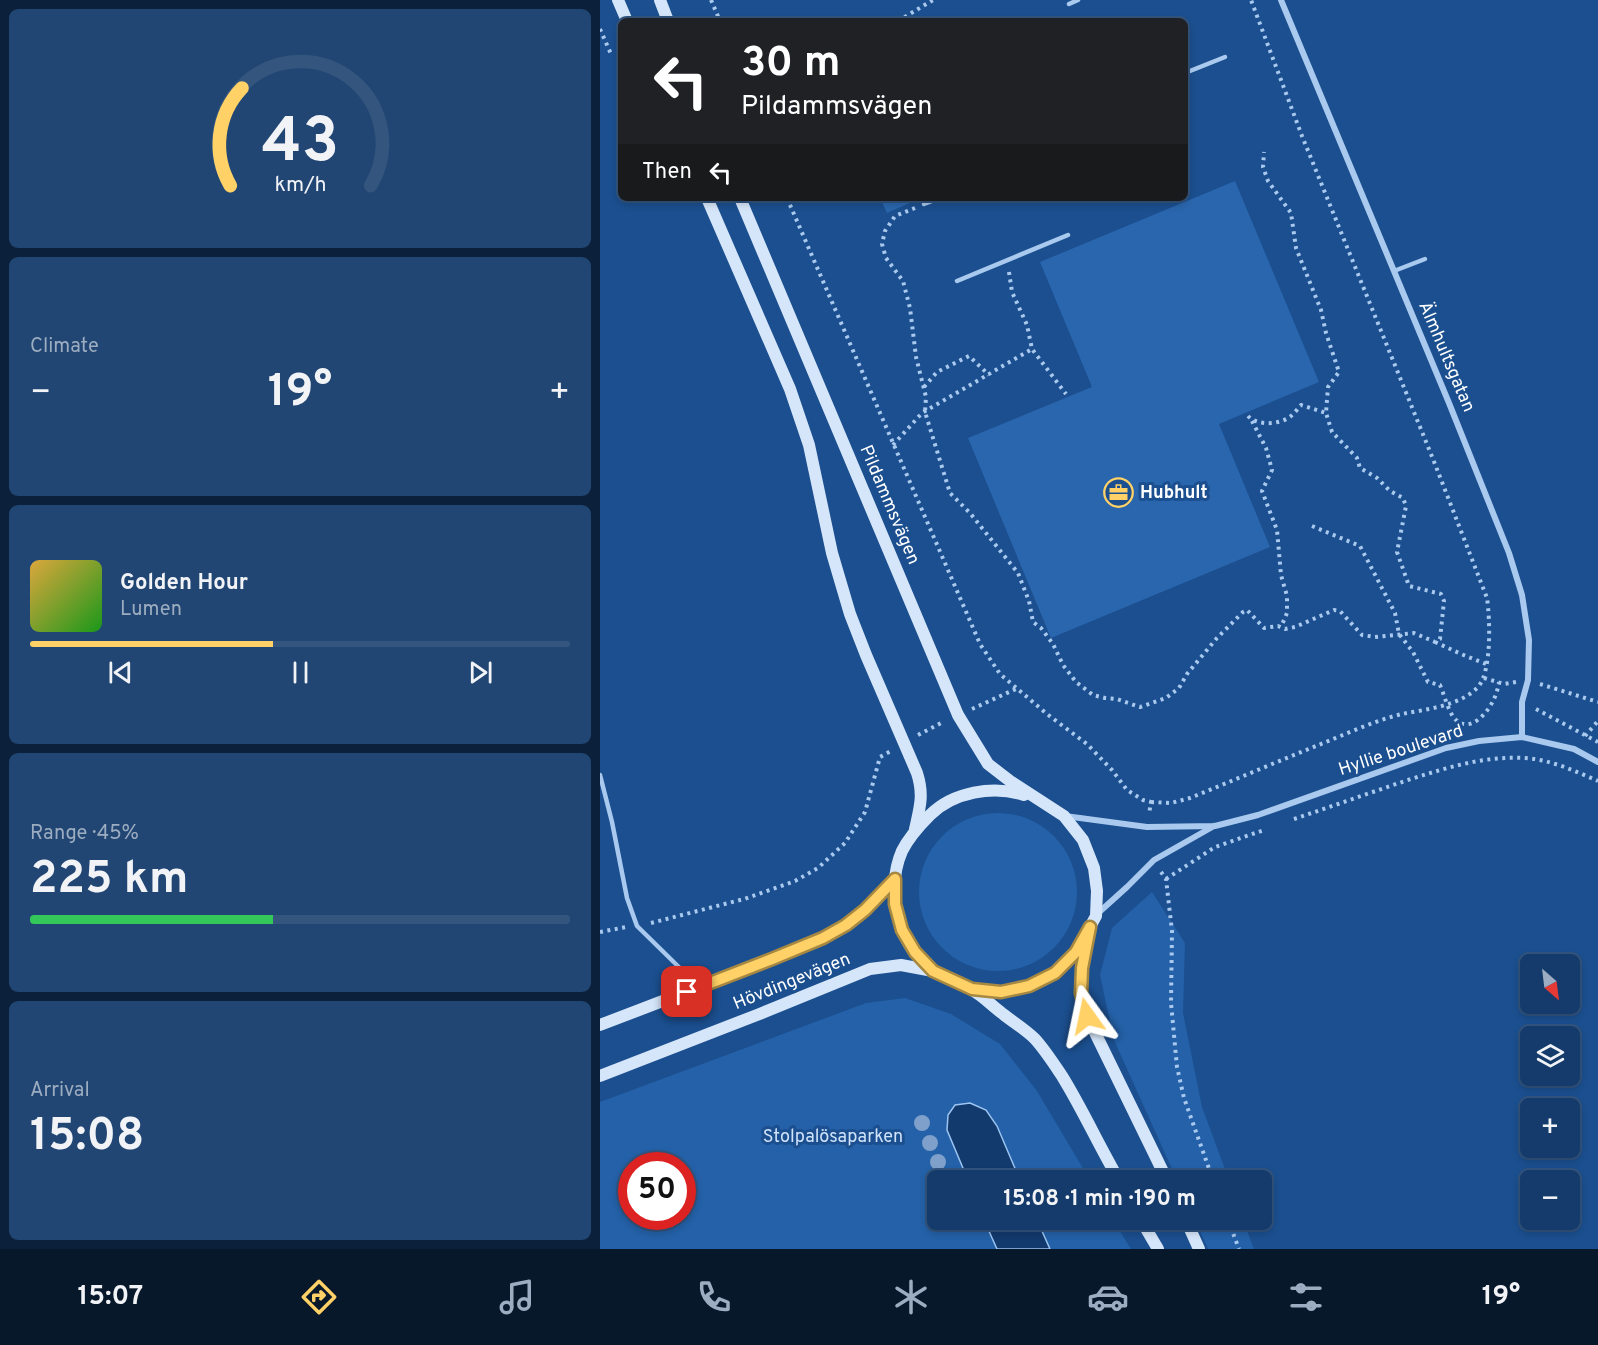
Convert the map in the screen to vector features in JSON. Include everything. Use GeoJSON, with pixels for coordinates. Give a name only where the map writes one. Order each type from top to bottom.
{"type":"FeatureCollection","features":[{"type":"Feature","properties":{"kind":"main road"},"geometry":{"type":"LineString","coordinates":[[618,0],[626,18]]}},
{"type":"Feature","properties":{"kind":"main road"},"geometry":{"type":"LineString","coordinates":[[660,0],[667,18]]}},
{"type":"Feature","properties":{"kind":"main road","name":"Pildammsvägen"},"geometry":{"type":"LineString","coordinates":[[708,201],[790,389],[809,445],[832,554],[850,614],[921,786],[915,829]]}},
{"type":"Feature","properties":{"kind":"main road","name":"Pildammsvägen"},"geometry":{"type":"LineString","coordinates":[[741,201],[958,715],[988,764],[1064,816],[1083,840],[1094,868],[1098,891],[1082,968],[1081,993],[1087,1016],[1162,1170]]}},
{"type":"Feature","properties":{"kind":"main road","name":"Pildammsvägen"},"geometry":{"type":"LineString","coordinates":[[1039,800],[1013,791],[986,790],[959,797],[935,810],[915,829],[902,852],[895,879],[895,904],[902,930],[915,952],[933,971],[972,989],[1035,1039],[1073,1095],[1114,1170]]}},
{"type":"Feature","properties":{"kind":"main road","name":"Hövdingevägen"},"geometry":{"type":"LineString","coordinates":[[600,1025],[823,938],[846,925],[865,910],[895,879]]}},
{"type":"Feature","properties":{"kind":"main road","name":"Pildammsvägen"},"geometry":{"type":"LineString","coordinates":[[972,989],[1001,992],[1029,986],[1055,973],[1076,952],[1093,921]]}},
{"type":"Feature","properties":{"kind":"main road","name":"Hövdingevägen"},"geometry":{"type":"LineString","coordinates":[[600,1076],[870,969],[901,965],[933,971]]}},
{"type":"Feature","properties":{"kind":"main road"},"geometry":{"type":"LineString","coordinates":[[1148,1230],[1158,1249]]}},
{"type":"Feature","properties":{"kind":"main road"},"geometry":{"type":"LineString","coordinates":[[1190,1230],[1199,1249]]}},
{"type":"Feature","properties":{"kind":"street","name":"Älmhultsgatan"},"geometry":{"type":"LineString","coordinates":[[1281,0],[1505,542],[1522,595],[1529,639],[1528,680],[1522,702],[1522,737]]}},
{"type":"Feature","properties":{"kind":"street","name":"Hyllie boulevard"},"geometry":{"type":"LineString","coordinates":[[1064,816],[1147,827],[1215,826],[1258,815],[1446,748],[1479,741],[1522,737],[1574,749],[1598,762]]}},
{"type":"Feature","properties":{"kind":"street","name":"Hyllie boulevard"},"geometry":{"type":"LineString","coordinates":[[1093,921],[1154,860],[1215,826]]}},
{"type":"Feature","properties":{"kind":"lane"},"geometry":{"type":"LineString","coordinates":[[1069,4],[1078,0]]}},
{"type":"Feature","properties":{"kind":"lane"},"geometry":{"type":"LineString","coordinates":[[1188,72],[1225,57]]}},
{"type":"Feature","properties":{"kind":"lane"},"geometry":{"type":"LineString","coordinates":[[924,204],[932,201]]}},
{"type":"Feature","properties":{"kind":"lane"},"geometry":{"type":"LineString","coordinates":[[957,281],[1068,235]]}},
{"type":"Feature","properties":{"kind":"lane"},"geometry":{"type":"LineString","coordinates":[[1394,271],[1425,259]]}},
{"type":"Feature","properties":{"kind":"lane"},"geometry":{"type":"LineString","coordinates":[[600,776],[627,898],[637,926],[689,977],[708,984]]}},
{"type":"Feature","properties":{"kind":"path"},"geometry":{"type":"LineString","coordinates":[[711,0],[719,18]]}},
{"type":"Feature","properties":{"kind":"path"},"geometry":{"type":"LineString","coordinates":[[903,18],[933,0]]}},
{"type":"Feature","properties":{"kind":"path"},"geometry":{"type":"LineString","coordinates":[[788,201],[980,644],[1000,674],[1087,744],[1112,770],[1126,790],[1151,802],[1171,803],[1190,798],[1395,716],[1464,698],[1477,688],[1484,678],[1490,618],[1487,598],[1302,136],[1251,0]]}},
{"type":"Feature","properties":{"kind":"path"},"geometry":{"type":"LineString","coordinates":[[600,29],[611,54]]}},
{"type":"Feature","properties":{"kind":"path"},"geometry":{"type":"LineString","coordinates":[[1264,152],[1263,167],[1268,182],[1291,213],[1296,249],[1321,310],[1339,372],[1328,387],[1326,412],[1332,432],[1357,458],[1360,468],[1403,498],[1406,506],[1397,552],[1409,586],[1441,594],[1444,601],[1440,639],[1435,642]]}},
{"type":"Feature","properties":{"kind":"path"},"geometry":{"type":"LineString","coordinates":[[924,204],[895,216],[885,231],[882,244],[886,258],[903,281],[910,308],[916,357],[926,397],[925,412],[950,493],[970,513],[1018,573],[1029,601],[1033,622],[1041,628],[1053,644],[1063,664],[1076,682],[1093,695],[1117,699],[1140,707],[1166,698],[1179,688],[1187,674],[1217,638],[1247,610],[1264,628],[1295,627],[1334,610],[1340,611],[1362,635],[1375,637],[1414,633],[1486,664]]}},
{"type":"Feature","properties":{"kind":"path"},"geometry":{"type":"LineString","coordinates":[[1008,261],[1012,292],[1027,325],[1032,350],[1066,394]]}},
{"type":"Feature","properties":{"kind":"path"},"geometry":{"type":"LineString","coordinates":[[893,445],[921,413],[1032,350]]}},
{"type":"Feature","properties":{"kind":"path"},"geometry":{"type":"LineString","coordinates":[[923,388],[937,372],[969,356],[989,375]]}},
{"type":"Feature","properties":{"kind":"path"},"geometry":{"type":"LineString","coordinates":[[1252,421],[1268,423],[1289,418],[1301,405],[1326,412]]}},
{"type":"Feature","properties":{"kind":"path"},"geometry":{"type":"LineString","coordinates":[[1248,416],[1266,448],[1272,470],[1262,491],[1277,530],[1281,575],[1287,596],[1287,612],[1281,627]]}},
{"type":"Feature","properties":{"kind":"path"},"geometry":{"type":"LineString","coordinates":[[1312,526],[1360,546],[1395,613],[1399,634],[1413,652],[1428,682],[1440,685],[1454,719],[1462,724],[1471,724],[1484,715],[1495,699],[1499,682]]}},
{"type":"Feature","properties":{"kind":"path"},"geometry":{"type":"LineString","coordinates":[[600,932],[637,926],[744,898],[795,881],[818,868],[845,843],[865,812],[880,758],[903,742],[1018,688]]}},
{"type":"Feature","properties":{"kind":"path"},"geometry":{"type":"LineString","coordinates":[[1522,702],[1598,741]]}},
{"type":"Feature","properties":{"kind":"path"},"geometry":{"type":"LineString","coordinates":[[1574,749],[1598,721]]}},
{"type":"Feature","properties":{"kind":"path"},"geometry":{"type":"LineString","coordinates":[[1285,822],[1460,764],[1490,759],[1525,758],[1558,765],[1598,781]]}},
{"type":"Feature","properties":{"kind":"path"},"geometry":{"type":"LineString","coordinates":[[1147,827],[1151,802]]}},
{"type":"Feature","properties":{"kind":"path"},"geometry":{"type":"LineString","coordinates":[[1166,879],[1215,847],[1274,826]]}},
{"type":"Feature","properties":{"kind":"path"},"geometry":{"type":"LineString","coordinates":[[1154,860],[1166,879],[1172,931],[1171,1003],[1177,1067],[1184,1098],[1209,1170]]}},
{"type":"Feature","properties":{"kind":"path"},"geometry":{"type":"LineString","coordinates":[[1232,1230],[1239,1249]]}},
{"type":"Feature","properties":{"kind":"green space"},"geometry":{"type":"Polygon","coordinates":[[[998,813],[1028,819],[1054,836],[1071,862],[1077,892],[1071,922],[1054,948],[1028,965],[998,971],[968,965],[942,948],[925,922],[919,892],[925,862],[942,836],[968,819],[998,813]]]}},
{"type":"Feature","properties":{"kind":"green space"},"geometry":{"type":"Polygon","coordinates":[[[1152,892],[1185,943],[1183,1013],[1202,1107],[1225,1170],[1172,1170],[1114,1040],[1100,975],[1112,928],[1152,892]]]}},
{"type":"Feature","properties":{"kind":"green space","name":"Stolpalösaparken"},"geometry":{"type":"Polygon","coordinates":[[[905,998],[951,1014],[1000,1044],[1037,1091],[1084,1170],[927,1170],[927,1230],[1119,1230],[1131,1249],[600,1249],[600,1102],[866,1003],[905,998]]]}},
{"type":"Feature","properties":{"kind":"green space"},"geometry":{"type":"Polygon","coordinates":[[[1199,1230],[1247,1230],[1254,1249],[1208,1249],[1199,1230]]]}},
{"type":"Feature","properties":{"kind":"shaded area"},"geometry":{"type":"Polygon","coordinates":[[[970,1103],[986,1110],[997,1126],[1016,1170],[964,1170],[947,1130],[948,1115],[955,1105],[970,1103]]]}},
{"type":"Feature","properties":{"kind":"shaded area"},"geometry":{"type":"Polygon","coordinates":[[[988,1230],[1041,1230],[1050,1249],[997,1249],[988,1230]]]}},
{"type":"Feature","properties":{"kind":"building"},"geometry":{"type":"Polygon","coordinates":[[[1235,181],[1319,382],[1219,424],[1270,547],[1051,638],[968,438],[1092,387],[1040,262],[1235,181]]]}},
{"type":"Feature","properties":{"kind":"building"},"geometry":{"type":"Polygon","coordinates":[[[881,201],[914,201],[887,213],[881,201]]]}},
{"type":"Feature","properties":{"kind":"place","name":"Hubhult"},"geometry":{"type":"Point","coordinates":[1119,493]}},
{"type":"Feature","properties":{"kind":"route"},"geometry":{"type":"LineString","coordinates":[[687,992],[823,938],[846,925],[865,910],[895,879],[895,904],[902,930],[915,952],[933,971],[972,989],[1001,992],[1029,986],[1055,973],[1076,952],[1090,927],[1082,968],[1081,993],[1087,1016]]}}]}
